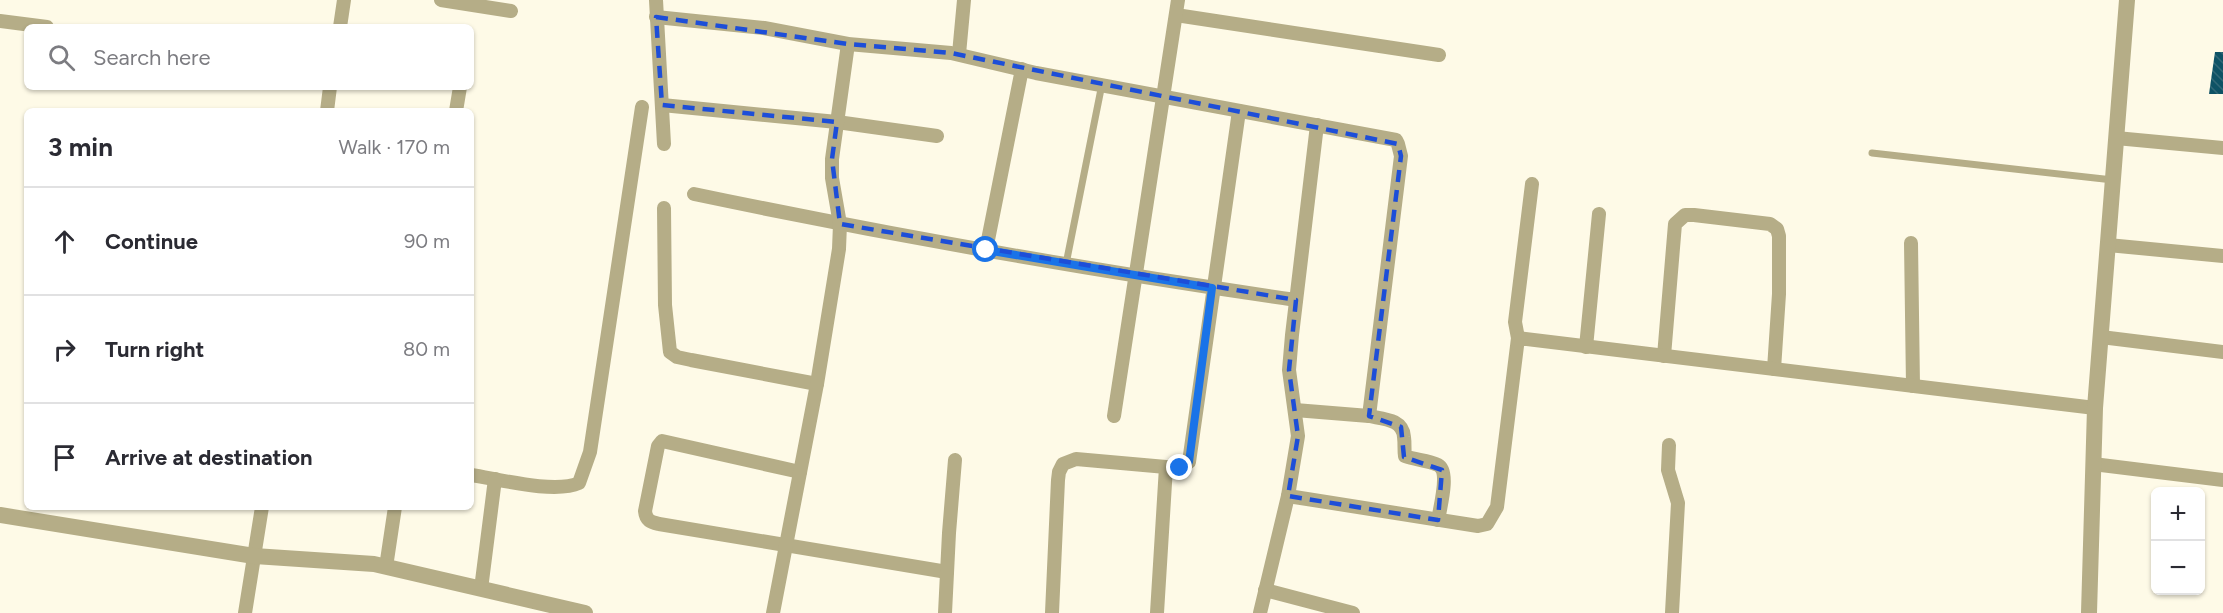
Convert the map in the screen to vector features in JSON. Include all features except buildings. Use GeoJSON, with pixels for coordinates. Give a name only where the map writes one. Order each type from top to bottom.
{"type":"FeatureCollection","features":[{"type":"Feature","properties":{"kind":"street"},"geometry":{"type":"LineString","coordinates":[[340,24],[344,0]]}},
{"type":"Feature","properties":{"kind":"street"},"geometry":{"type":"LineString","coordinates":[[441,0],[511,11]]}},
{"type":"Feature","properties":{"kind":"street"},"geometry":{"type":"LineString","coordinates":[[656,0],[664,144]]}},
{"type":"Feature","properties":{"kind":"street"},"geometry":{"type":"LineString","coordinates":[[959,54],[964,0]]}},
{"type":"Feature","properties":{"kind":"street"},"geometry":{"type":"LineString","coordinates":[[1114,416],[1178,0]]}},
{"type":"Feature","properties":{"kind":"street"},"geometry":{"type":"LineString","coordinates":[[2089,613],[2095,408],[2127,0]]}},
{"type":"Feature","properties":{"kind":"street"},"geometry":{"type":"LineString","coordinates":[[1176,15],[1439,55]]}},
{"type":"Feature","properties":{"kind":"street"},"geometry":{"type":"LineString","coordinates":[[656,17],[764,28],[848,44],[959,54],[1164,97],[1396,140],[1400,148],[1387,282],[1369,416]]}},
{"type":"Feature","properties":{"kind":"street"},"geometry":{"type":"LineString","coordinates":[[0,21],[24,24]]}},
{"type":"Feature","properties":{"kind":"street"},"geometry":{"type":"LineString","coordinates":[[773,613],[817,384],[839,249],[840,224],[832,168],[848,44]]}},
{"type":"Feature","properties":{"kind":"street"},"geometry":{"type":"LineString","coordinates":[[986,250],[1022,69]]}},
{"type":"Feature","properties":{"kind":"street"},"geometry":{"type":"LineString","coordinates":[[327,108],[330,90]]}},
{"type":"Feature","properties":{"kind":"street"},"geometry":{"type":"LineString","coordinates":[[456,108],[460,90]]}},
{"type":"Feature","properties":{"kind":"street"},"geometry":{"type":"LineString","coordinates":[[662,105],[937,136]]}},
{"type":"Feature","properties":{"kind":"street"},"geometry":{"type":"LineString","coordinates":[[474,475],[550,487],[568,488],[579,483],[590,452],[642,107]]}},
{"type":"Feature","properties":{"kind":"street"},"geometry":{"type":"LineString","coordinates":[[1052,613],[1058,480],[1059,472],[1064,464],[1076,459],[1180,468],[1189,462],[1239,111]]}},
{"type":"Feature","properties":{"kind":"street"},"geometry":{"type":"LineString","coordinates":[[1260,613],[1288,496],[1298,436],[1289,369],[1317,125]]}},
{"type":"Feature","properties":{"kind":"street"},"geometry":{"type":"LineString","coordinates":[[2116,138],[2223,147]]}},
{"type":"Feature","properties":{"kind":"street"},"geometry":{"type":"LineString","coordinates":[[1288,496],[1478,526],[1487,524],[1497,507],[1518,338],[1515,322],[1532,184]]}},
{"type":"Feature","properties":{"kind":"street"},"geometry":{"type":"LineString","coordinates":[[694,194],[840,224],[1137,277],[1296,300]]}},
{"type":"Feature","properties":{"kind":"street"},"geometry":{"type":"LineString","coordinates":[[664,208],[665,305],[670,352],[677,357],[817,384]]}},
{"type":"Feature","properties":{"kind":"street"},"geometry":{"type":"LineString","coordinates":[[1586,347],[1599,214]]}},
{"type":"Feature","properties":{"kind":"street"},"geometry":{"type":"LineString","coordinates":[[1664,356],[1677,220],[1686,216],[1770,224],[1777,229],[1779,236],[1779,294],[1774,369]]}},
{"type":"Feature","properties":{"kind":"street"},"geometry":{"type":"LineString","coordinates":[[1911,243],[1913,386]]}},
{"type":"Feature","properties":{"kind":"street"},"geometry":{"type":"LineString","coordinates":[[2108,245],[2223,256]]}},
{"type":"Feature","properties":{"kind":"street"},"geometry":{"type":"LineString","coordinates":[[2101,337],[2223,352]]}},
{"type":"Feature","properties":{"kind":"street"},"geometry":{"type":"LineString","coordinates":[[1518,338],[2095,408]]}},
{"type":"Feature","properties":{"kind":"street"},"geometry":{"type":"LineString","coordinates":[[1295,410],[1369,416],[1396,422],[1404,434],[1405,456],[1438,465],[1443,470],[1444,480],[1438,520]]}},
{"type":"Feature","properties":{"kind":"street"},"geometry":{"type":"LineString","coordinates":[[800,472],[662,441],[658,446],[645,517],[659,524],[947,572]]}},
{"type":"Feature","properties":{"kind":"street"},"geometry":{"type":"LineString","coordinates":[[1669,445],[1668,470],[1678,503],[1672,613]]}},
{"type":"Feature","properties":{"kind":"street"},"geometry":{"type":"LineString","coordinates":[[945,613],[956,460]]}},
{"type":"Feature","properties":{"kind":"street"},"geometry":{"type":"LineString","coordinates":[[2093,464],[2223,480]]}},
{"type":"Feature","properties":{"kind":"street"},"geometry":{"type":"LineString","coordinates":[[1157,613],[1166,467]]}},
{"type":"Feature","properties":{"kind":"street"},"geometry":{"type":"LineString","coordinates":[[481,589],[495,478]]}},
{"type":"Feature","properties":{"kind":"street"},"geometry":{"type":"LineString","coordinates":[[245,613],[262,510]]}},
{"type":"Feature","properties":{"kind":"street"},"geometry":{"type":"LineString","coordinates":[[386,567],[395,510]]}},
{"type":"Feature","properties":{"kind":"street"},"geometry":{"type":"LineString","coordinates":[[0,515],[254,556],[374,564],[559,610],[585,613]]}},
{"type":"Feature","properties":{"kind":"street"},"geometry":{"type":"LineString","coordinates":[[1265,590],[1353,613]]}},
{"type":"Feature","properties":{"kind":"lane"},"geometry":{"type":"LineString","coordinates":[[1066,264],[1102,84]]}},
{"type":"Feature","properties":{"kind":"lane"},"geometry":{"type":"LineString","coordinates":[[1872,153],[2113,180]]}},
{"type":"Feature","properties":{"kind":"highlighted area"},"geometry":{"type":"Polygon","coordinates":[[[656,17],[848,44],[951,53],[1398,144],[1401,156],[1369,416],[1401,427],[1404,457],[1442,470],[1438,520],[1288,496],[1298,436],[1289,370],[1296,300],[840,224],[832,159],[837,122],[662,105],[656,17]]]}},
{"type":"Feature","properties":{"kind":"route"},"geometry":{"type":"LineString","coordinates":[[986,250],[1212,288],[1189,462],[1180,468]]}}]}
